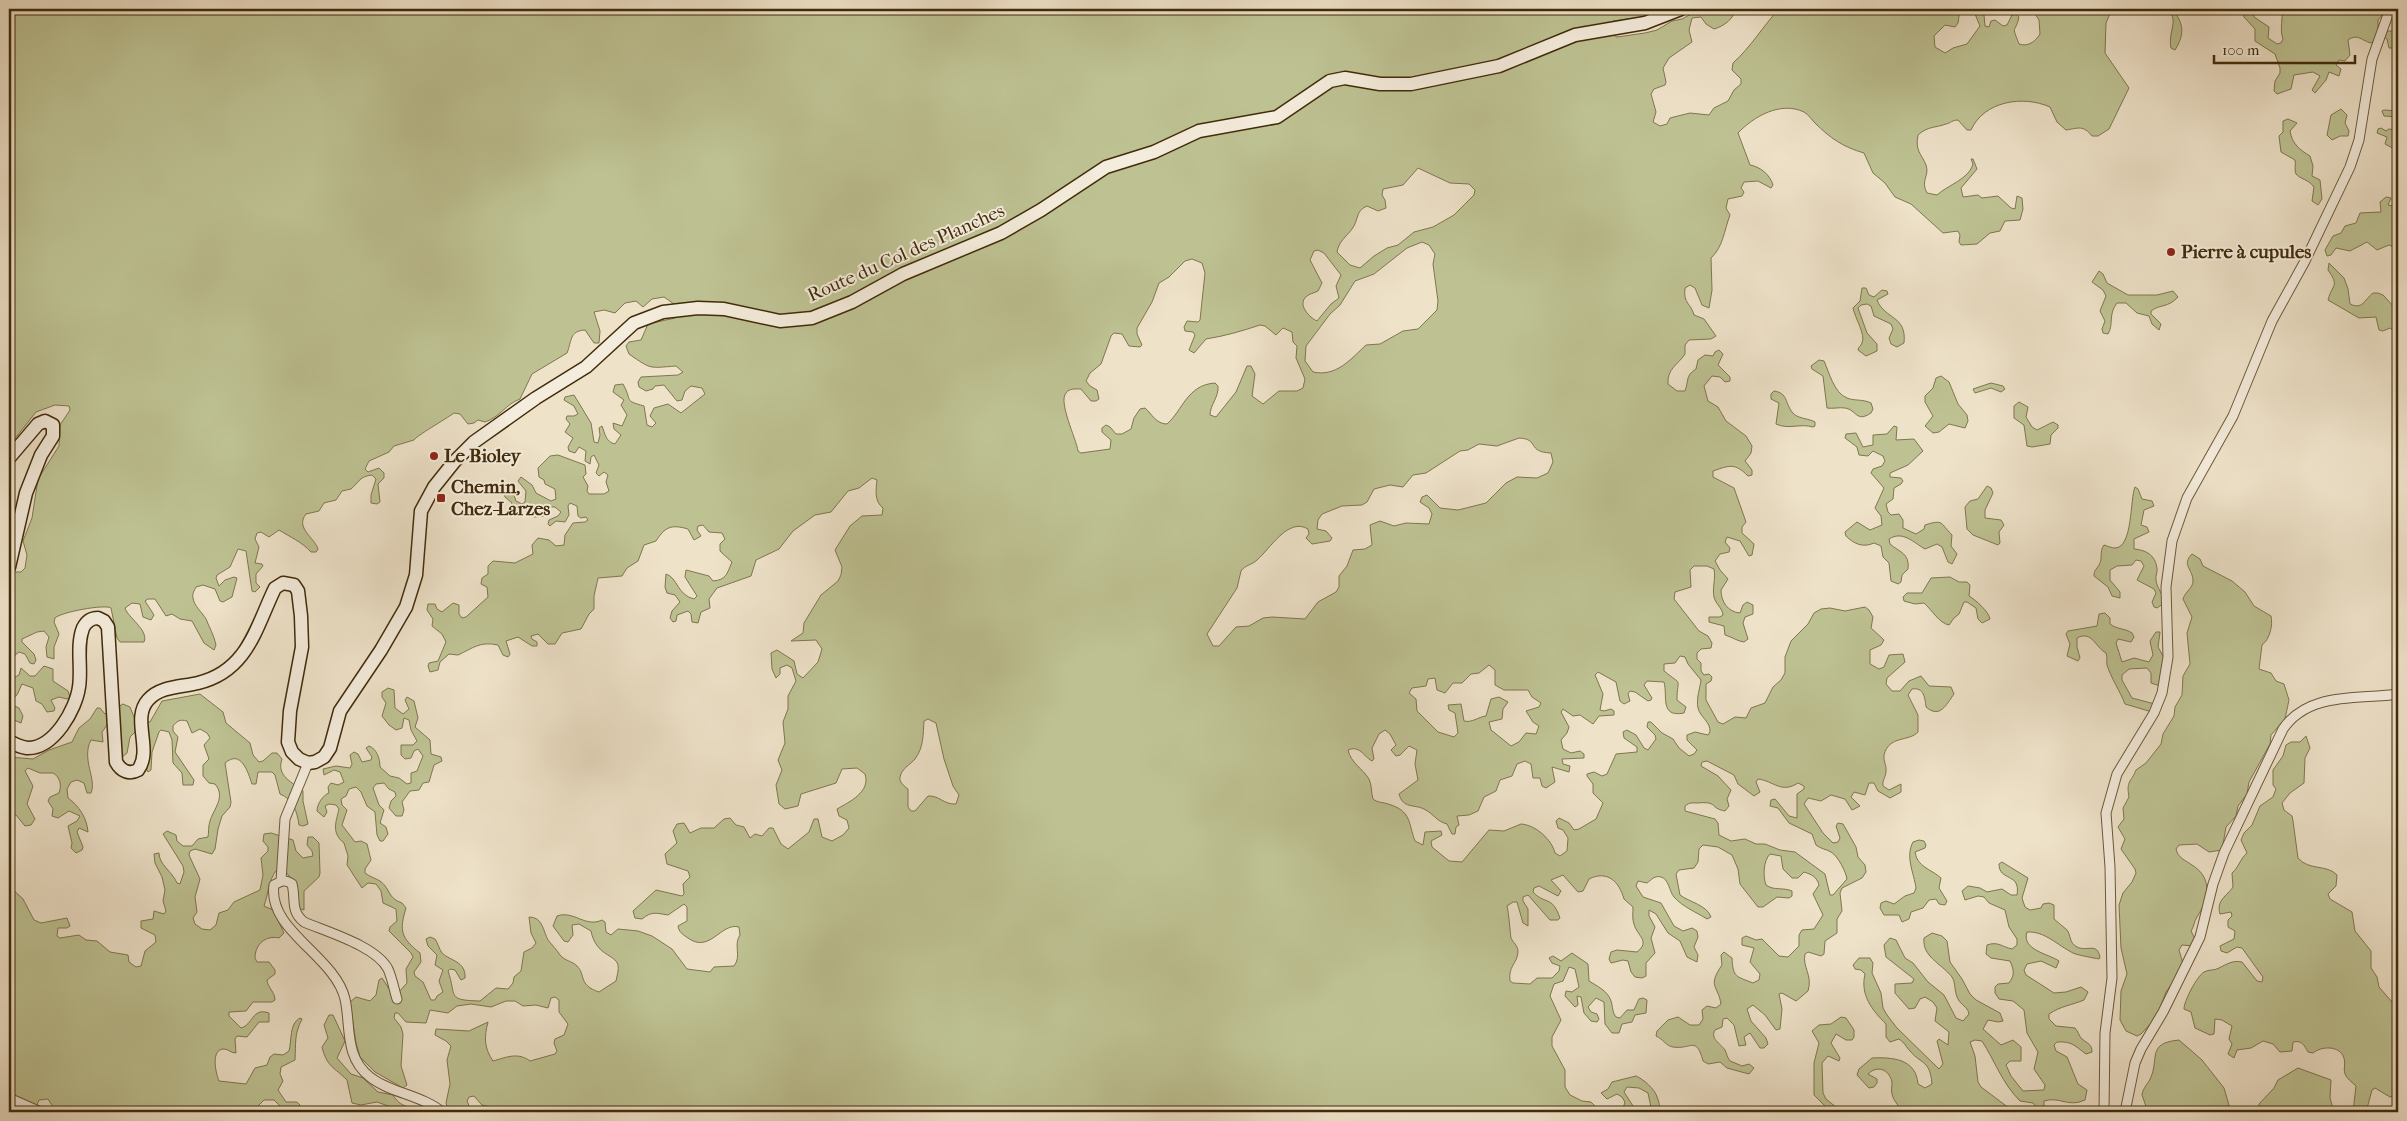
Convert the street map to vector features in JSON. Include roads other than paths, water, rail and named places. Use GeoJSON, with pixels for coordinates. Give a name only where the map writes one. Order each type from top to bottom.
{"type":"FeatureCollection","features":[{"type":"Feature","properties":{"kind":"street","name":"Route du Col des Planches"},"geometry":{"type":"LineString","coordinates":[[308,763],[318,761],[328,751],[340,711],[404,612],[416,575],[421,511],[434,487],[454,462],[478,438],[536,398],[586,367],[634,323],[663,312],[705,308],[731,310],[777,321],[812,318],[852,302],[904,274],[1001,233],[1041,210],[1106,167],[1154,152],[1183,137],[1204,130],[1280,116],[1318,87],[1330,81],[1344,78],[1376,83],[1411,84],[1501,66],[1575,35],[1645,23],[1681,9]]}},
{"type":"Feature","properties":{"kind":"street"},"geometry":{"type":"LineString","coordinates":[[2104,1112],[2105,1033],[2112,978],[2109,901],[2110,867],[2106,812],[2117,774],[2154,713],[2162,693],[2168,653],[2166,586],[2172,541],[2192,489],[2233,416],[2272,321],[2305,261],[2350,167],[2359,140],[2372,59],[2390,9]]}},
{"type":"Feature","properties":{"kind":"street"},"geometry":{"type":"LineString","coordinates":[[9,458],[38,424],[44,421],[53,425],[54,436],[39,459],[26,493],[9,566]]}},
{"type":"Feature","properties":{"kind":"street"},"geometry":{"type":"LineString","coordinates":[[9,741],[23,747],[36,747],[43,744],[56,732],[73,707],[78,693],[81,638],[84,627],[90,620],[98,618],[104,621],[108,627],[116,762],[119,768],[126,772],[138,770],[141,766],[143,754],[142,717],[148,700],[165,690],[205,681],[231,666],[255,635],[275,588],[280,584],[289,583],[294,585],[298,592],[302,633],[287,738],[294,755],[308,763],[284,819],[281,881]]}},
{"type":"Feature","properties":{"kind":"street"},"geometry":{"type":"LineString","coordinates":[[2125,1112],[2134,1070],[2141,1049],[2163,1012],[2200,937],[2213,884],[2224,853],[2283,729],[2299,713],[2321,702],[2337,698],[2398,694]]}},
{"type":"Feature","properties":{"kind":"street"},"geometry":{"type":"LineString","coordinates":[[396,999],[387,968],[382,961],[366,949],[298,918],[294,908],[292,884],[288,881],[281,881],[274,885],[273,892],[286,924],[329,967],[344,996],[350,1023],[349,1041],[353,1057],[370,1076],[442,1112]]}},
{"type":"Feature","properties":{"kind":"street"},"geometry":{"type":"LineString","coordinates":[[9,1098],[40,1112]]}},
{"type":"Feature","properties":{"kind":"place","name":"Pierre à cupules"},"geometry":{"type":"Point","coordinates":[2171,252]}},
{"type":"Feature","properties":{"kind":"place","name":"Le Bioley"},"geometry":{"type":"Point","coordinates":[434,456]}},
{"type":"Feature","properties":{"kind":"place","name":"Chemin, Chez-Larzes"},"geometry":{"type":"Point","coordinates":[441,498]}}]}
